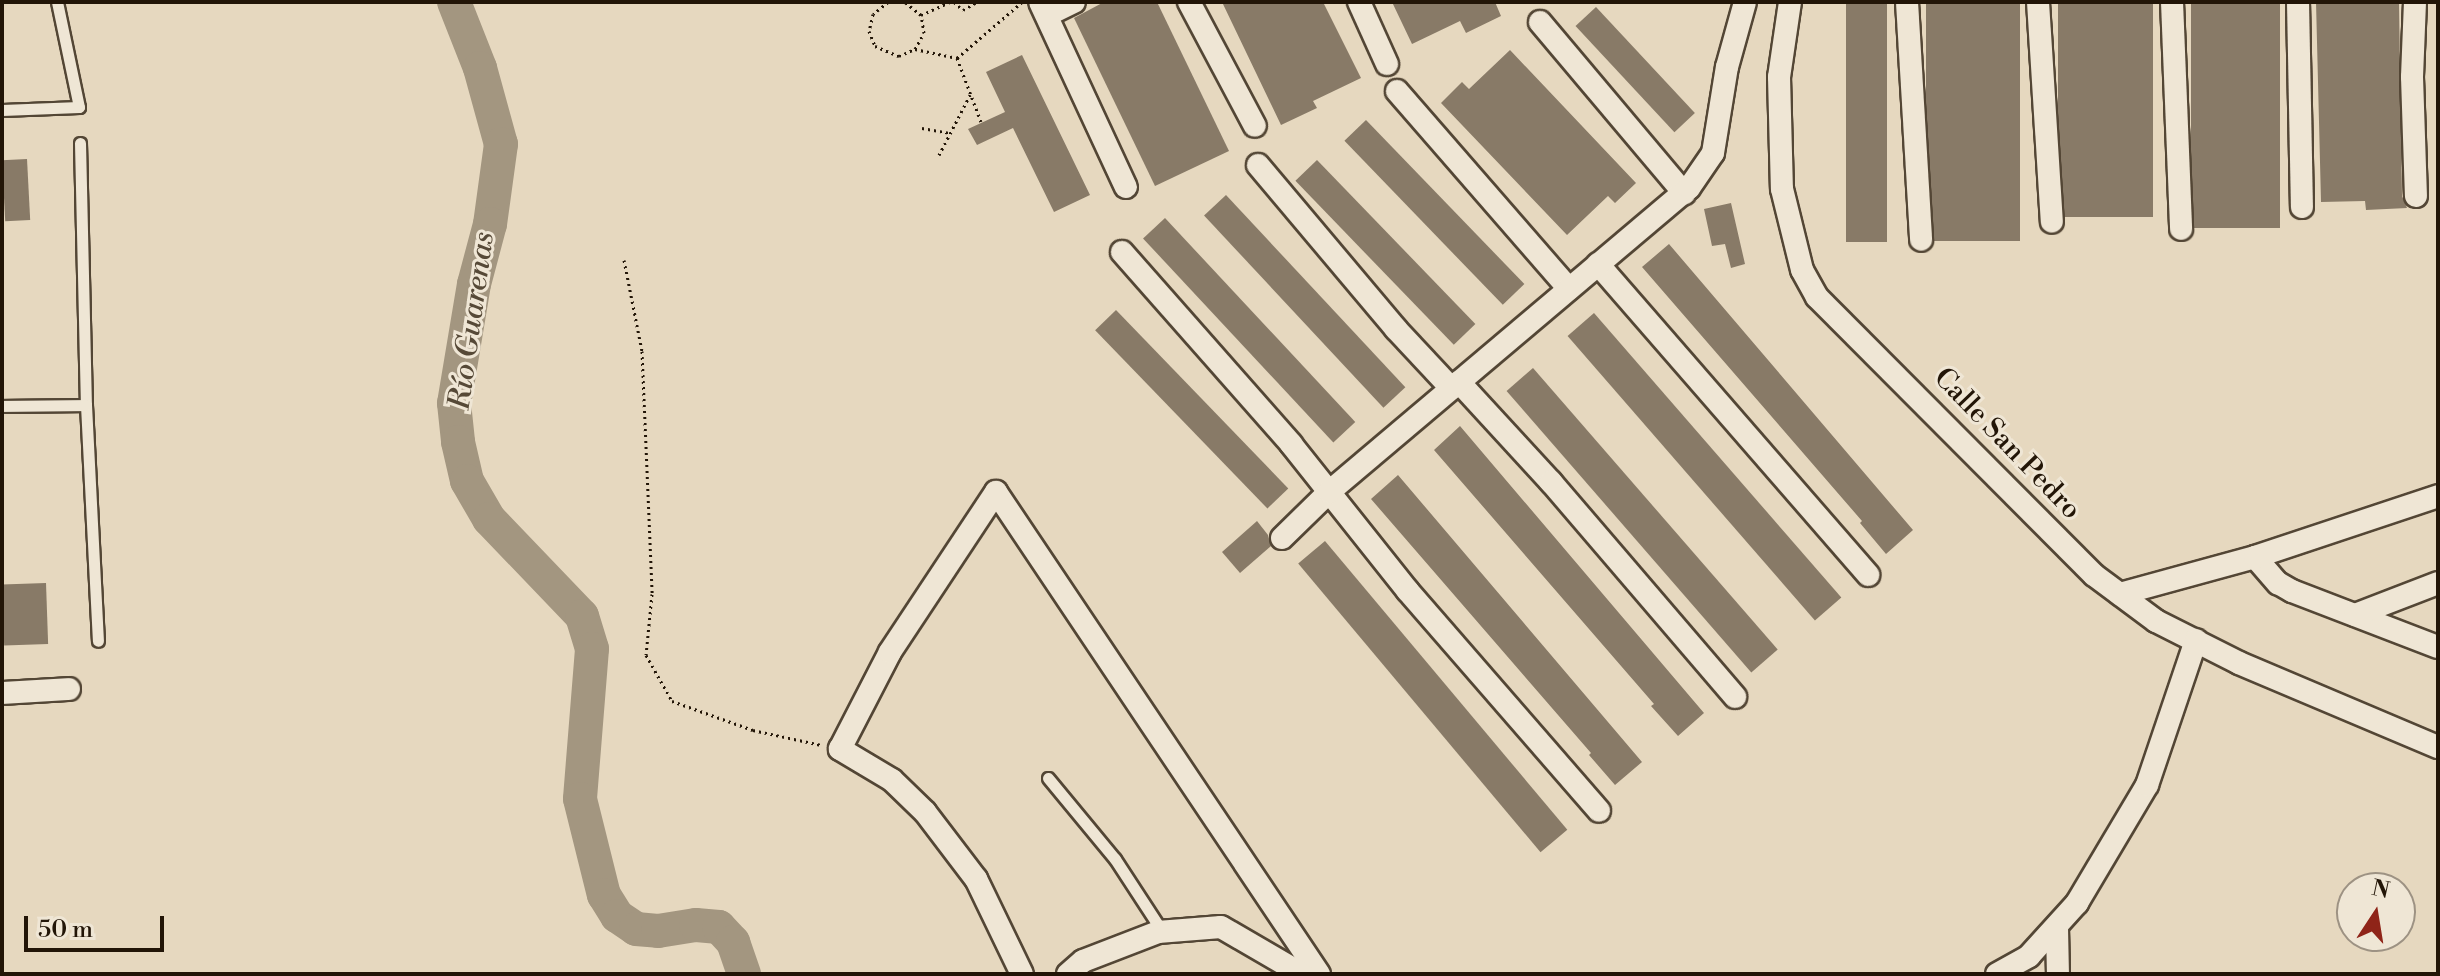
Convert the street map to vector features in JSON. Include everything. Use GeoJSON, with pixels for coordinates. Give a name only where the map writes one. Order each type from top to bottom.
{"type":"FeatureCollection","features":[{"type":"Feature","properties":{"kind":"street"},"geometry":{"type":"LineString","coordinates":[[1074,2],[1044,9],[1126,187]]}},
{"type":"Feature","properties":{"kind":"street"},"geometry":{"type":"LineString","coordinates":[[1189,2],[1255,126]]}},
{"type":"Feature","properties":{"kind":"street"},"geometry":{"type":"LineString","coordinates":[[1359,2],[1387,64]]}},
{"type":"Feature","properties":{"kind":"street"},"geometry":{"type":"LineString","coordinates":[[1282,538],[1329,492],[1684,193],[1713,153],[1727,67],[1745,2]]}},
{"type":"Feature","properties":{"kind":"street","name":"Calle San Pedro"},"geometry":{"type":"LineString","coordinates":[[1790,2],[1779,77],[1782,189],[1802,270],[1817,297],[2094,575],[2156,621],[2239,663],[2438,747]]}},
{"type":"Feature","properties":{"kind":"street"},"geometry":{"type":"LineString","coordinates":[[1907,2],[1921,240]]}},
{"type":"Feature","properties":{"kind":"street"},"geometry":{"type":"LineString","coordinates":[[2038,2],[2052,222]]}},
{"type":"Feature","properties":{"kind":"street"},"geometry":{"type":"LineString","coordinates":[[2172,2],[2181,229]]}},
{"type":"Feature","properties":{"kind":"street"},"geometry":{"type":"LineString","coordinates":[[2298,2],[2302,207]]}},
{"type":"Feature","properties":{"kind":"street"},"geometry":{"type":"LineString","coordinates":[[2415,2],[2412,77],[2416,196]]}},
{"type":"Feature","properties":{"kind":"street"},"geometry":{"type":"LineString","coordinates":[[1540,22],[1684,193]]}},
{"type":"Feature","properties":{"kind":"street"},"geometry":{"type":"LineString","coordinates":[[1397,91],[1569,289]]}},
{"type":"Feature","properties":{"kind":"street"},"geometry":{"type":"LineString","coordinates":[[1258,165],[1396,329],[1551,482],[1735,697]]}},
{"type":"Feature","properties":{"kind":"street"},"geometry":{"type":"LineString","coordinates":[[1122,252],[1329,492],[1408,591],[1599,811]]}},
{"type":"Feature","properties":{"kind":"street"},"geometry":{"type":"LineString","coordinates":[[1598,264],[1868,575]]}},
{"type":"Feature","properties":{"kind":"street"},"geometry":{"type":"LineString","coordinates":[[1022,974],[976,879],[925,812],[892,780],[840,749],[890,652],[996,492],[1319,974]]}},
{"type":"Feature","properties":{"kind":"street"},"geometry":{"type":"LineString","coordinates":[[2120,594],[2255,557],[2438,496]]}},
{"type":"Feature","properties":{"kind":"street"},"geometry":{"type":"LineString","coordinates":[[2255,557],[2278,583],[2438,647]]}},
{"type":"Feature","properties":{"kind":"street"},"geometry":{"type":"LineString","coordinates":[[2355,615],[2438,583]]}},
{"type":"Feature","properties":{"kind":"street"},"geometry":{"type":"LineString","coordinates":[[1997,974],[2029,956],[2077,903],[2147,785],[2196,640]]}},
{"type":"Feature","properties":{"kind":"street"},"geometry":{"type":"LineString","coordinates":[[2,693],[69,689]]}},
{"type":"Feature","properties":{"kind":"street"},"geometry":{"type":"LineString","coordinates":[[1068,974],[1083,961],[1162,931],[1221,927],[1302,974]]}},
{"type":"Feature","properties":{"kind":"street"},"geometry":{"type":"LineString","coordinates":[[2057,928],[2058,974]]}},
{"type":"Feature","properties":{"kind":"lane"},"geometry":{"type":"LineString","coordinates":[[2,110],[79,107],[57,2]]}},
{"type":"Feature","properties":{"kind":"lane"},"geometry":{"type":"LineString","coordinates":[[80,143],[86,405],[98,641]]}},
{"type":"Feature","properties":{"kind":"lane"},"geometry":{"type":"LineString","coordinates":[[2,406],[86,405]]}},
{"type":"Feature","properties":{"kind":"lane"},"geometry":{"type":"LineString","coordinates":[[1048,778],[1115,859],[1162,931]]}},
{"type":"Feature","properties":{"kind":"path"},"geometry":{"type":"LineString","coordinates":[[888,2],[878,8],[870,22],[875,46],[899,56],[915,49],[957,58]]}},
{"type":"Feature","properties":{"kind":"path"},"geometry":{"type":"LineString","coordinates":[[905,2],[921,15],[924,33],[915,49]]}},
{"type":"Feature","properties":{"kind":"path"},"geometry":{"type":"LineString","coordinates":[[921,15],[952,2],[963,10],[977,2]]}},
{"type":"Feature","properties":{"kind":"path"},"geometry":{"type":"LineString","coordinates":[[957,58],[1022,2]]}},
{"type":"Feature","properties":{"kind":"path"},"geometry":{"type":"LineString","coordinates":[[957,58],[981,122]]}},
{"type":"Feature","properties":{"kind":"path"},"geometry":{"type":"LineString","coordinates":[[939,155],[970,95]]}},
{"type":"Feature","properties":{"kind":"path"},"geometry":{"type":"LineString","coordinates":[[922,128],[950,133]]}},
{"type":"Feature","properties":{"kind":"path"},"geometry":{"type":"LineString","coordinates":[[624,260],[642,351],[652,594],[646,655],[672,701],[753,730],[840,749]]}},
{"type":"Feature","properties":{"kind":"building"},"geometry":{"type":"Polygon","coordinates":[[[1104,2],[1157,2],[1229,151],[1155,186],[1074,18],[1104,2]]]}},
{"type":"Feature","properties":{"kind":"building"},"geometry":{"type":"Polygon","coordinates":[[[1222,2],[1323,2],[1361,78],[1313,101],[1317,108],[1281,125],[1222,2]]]}},
{"type":"Feature","properties":{"kind":"building"},"geometry":{"type":"Polygon","coordinates":[[[1392,2],[1495,2],[1501,16],[1466,33],[1460,21],[1412,44],[1392,2]]]}},
{"type":"Feature","properties":{"kind":"building"},"geometry":{"type":"Polygon","coordinates":[[[1846,2],[1887,2],[1887,242],[1846,242],[1846,2]]]}},
{"type":"Feature","properties":{"kind":"building"},"geometry":{"type":"Polygon","coordinates":[[[1926,2],[2020,2],[2020,241],[1926,241],[1926,2]]]}},
{"type":"Feature","properties":{"kind":"building"},"geometry":{"type":"Polygon","coordinates":[[[2058,2],[2153,2],[2153,217],[2058,217],[2058,2]]]}},
{"type":"Feature","properties":{"kind":"building"},"geometry":{"type":"Polygon","coordinates":[[[2191,2],[2280,2],[2280,228],[2191,228],[2191,2]]]}},
{"type":"Feature","properties":{"kind":"building"},"geometry":{"type":"Polygon","coordinates":[[[2316,2],[2399,2],[2402,196],[2407,208],[2366,210],[2365,201],[2321,202],[2316,2]]]}},
{"type":"Feature","properties":{"kind":"building"},"geometry":{"type":"Polygon","coordinates":[[[1596,7],[1695,113],[1674,132],[1576,26],[1596,7]]]}},
{"type":"Feature","properties":{"kind":"building"},"geometry":{"type":"Polygon","coordinates":[[[1510,50],[1636,183],[1615,203],[1608,196],[1567,235],[1441,103],[1462,82],[1469,89],[1510,50]]]}},
{"type":"Feature","properties":{"kind":"building"},"geometry":{"type":"Polygon","coordinates":[[[1022,55],[1090,195],[1054,212],[1013,128],[977,145],[968,129],[1005,112],[986,72],[1022,55]]]}},
{"type":"Feature","properties":{"kind":"building"},"geometry":{"type":"Polygon","coordinates":[[[1366,120],[1524,284],[1503,305],[1344,141],[1366,120]]]}},
{"type":"Feature","properties":{"kind":"building"},"geometry":{"type":"Polygon","coordinates":[[[27,159],[30,220],[5,221],[2,160],[27,159]]]}},
{"type":"Feature","properties":{"kind":"building"},"geometry":{"type":"Polygon","coordinates":[[[1317,160],[1475,324],[1454,345],[1295,181],[1317,160]]]}},
{"type":"Feature","properties":{"kind":"building"},"geometry":{"type":"Polygon","coordinates":[[[1226,195],[1405,387],[1383,408],[1204,215],[1226,195]]]}},
{"type":"Feature","properties":{"kind":"building"},"geometry":{"type":"Polygon","coordinates":[[[1731,203],[1745,264],[1731,268],[1725,244],[1712,246],[1704,209],[1731,203]]]}},
{"type":"Feature","properties":{"kind":"building"},"geometry":{"type":"Polygon","coordinates":[[[1165,218],[1355,422],[1333,443],[1143,238],[1165,218]]]}},
{"type":"Feature","properties":{"kind":"building"},"geometry":{"type":"Polygon","coordinates":[[[1669,244],[1913,530],[1886,554],[1860,523],[1862,521],[1642,267],[1669,244]]]}},
{"type":"Feature","properties":{"kind":"building"},"geometry":{"type":"Polygon","coordinates":[[[1116,310],[1288,488],[1267,509],[1095,330],[1116,310]]]}},
{"type":"Feature","properties":{"kind":"building"},"geometry":{"type":"Polygon","coordinates":[[[1594,313],[1841,598],[1815,620],[1568,336],[1594,313]]]}},
{"type":"Feature","properties":{"kind":"building"},"geometry":{"type":"Polygon","coordinates":[[[1533,368],[1778,650],[1751,672],[1507,391],[1533,368]]]}},
{"type":"Feature","properties":{"kind":"building"},"geometry":{"type":"Polygon","coordinates":[[[1460,426],[1704,713],[1678,736],[1651,706],[1654,704],[1434,450],[1460,426]]]}},
{"type":"Feature","properties":{"kind":"building"},"geometry":{"type":"Polygon","coordinates":[[[1398,475],[1642,762],[1615,785],[1589,755],[1591,753],[1371,499],[1398,475]]]}},
{"type":"Feature","properties":{"kind":"building"},"geometry":{"type":"Polygon","coordinates":[[[1257,521],[1268,535],[1271,546],[1240,573],[1222,552],[1257,521]]]}},
{"type":"Feature","properties":{"kind":"building"},"geometry":{"type":"Polygon","coordinates":[[[1325,541],[1567,830],[1541,852],[1298,563],[1325,541]]]}},
{"type":"Feature","properties":{"kind":"building"},"geometry":{"type":"Polygon","coordinates":[[[46,583],[48,644],[4,645],[2,585],[46,583]]]}},
{"type":"Feature","properties":{"kind":"waterway","name":"Río Guarenas"},"geometry":{"type":"LineString","coordinates":[[454,2],[480,68],[501,144],[490,224],[474,284],[454,403],[458,442],[467,481],[489,519],[582,616],[592,649],[580,799],[604,895],[617,916],[636,929],[658,931],[696,925],[719,927],[733,942],[744,974]]}}]}
